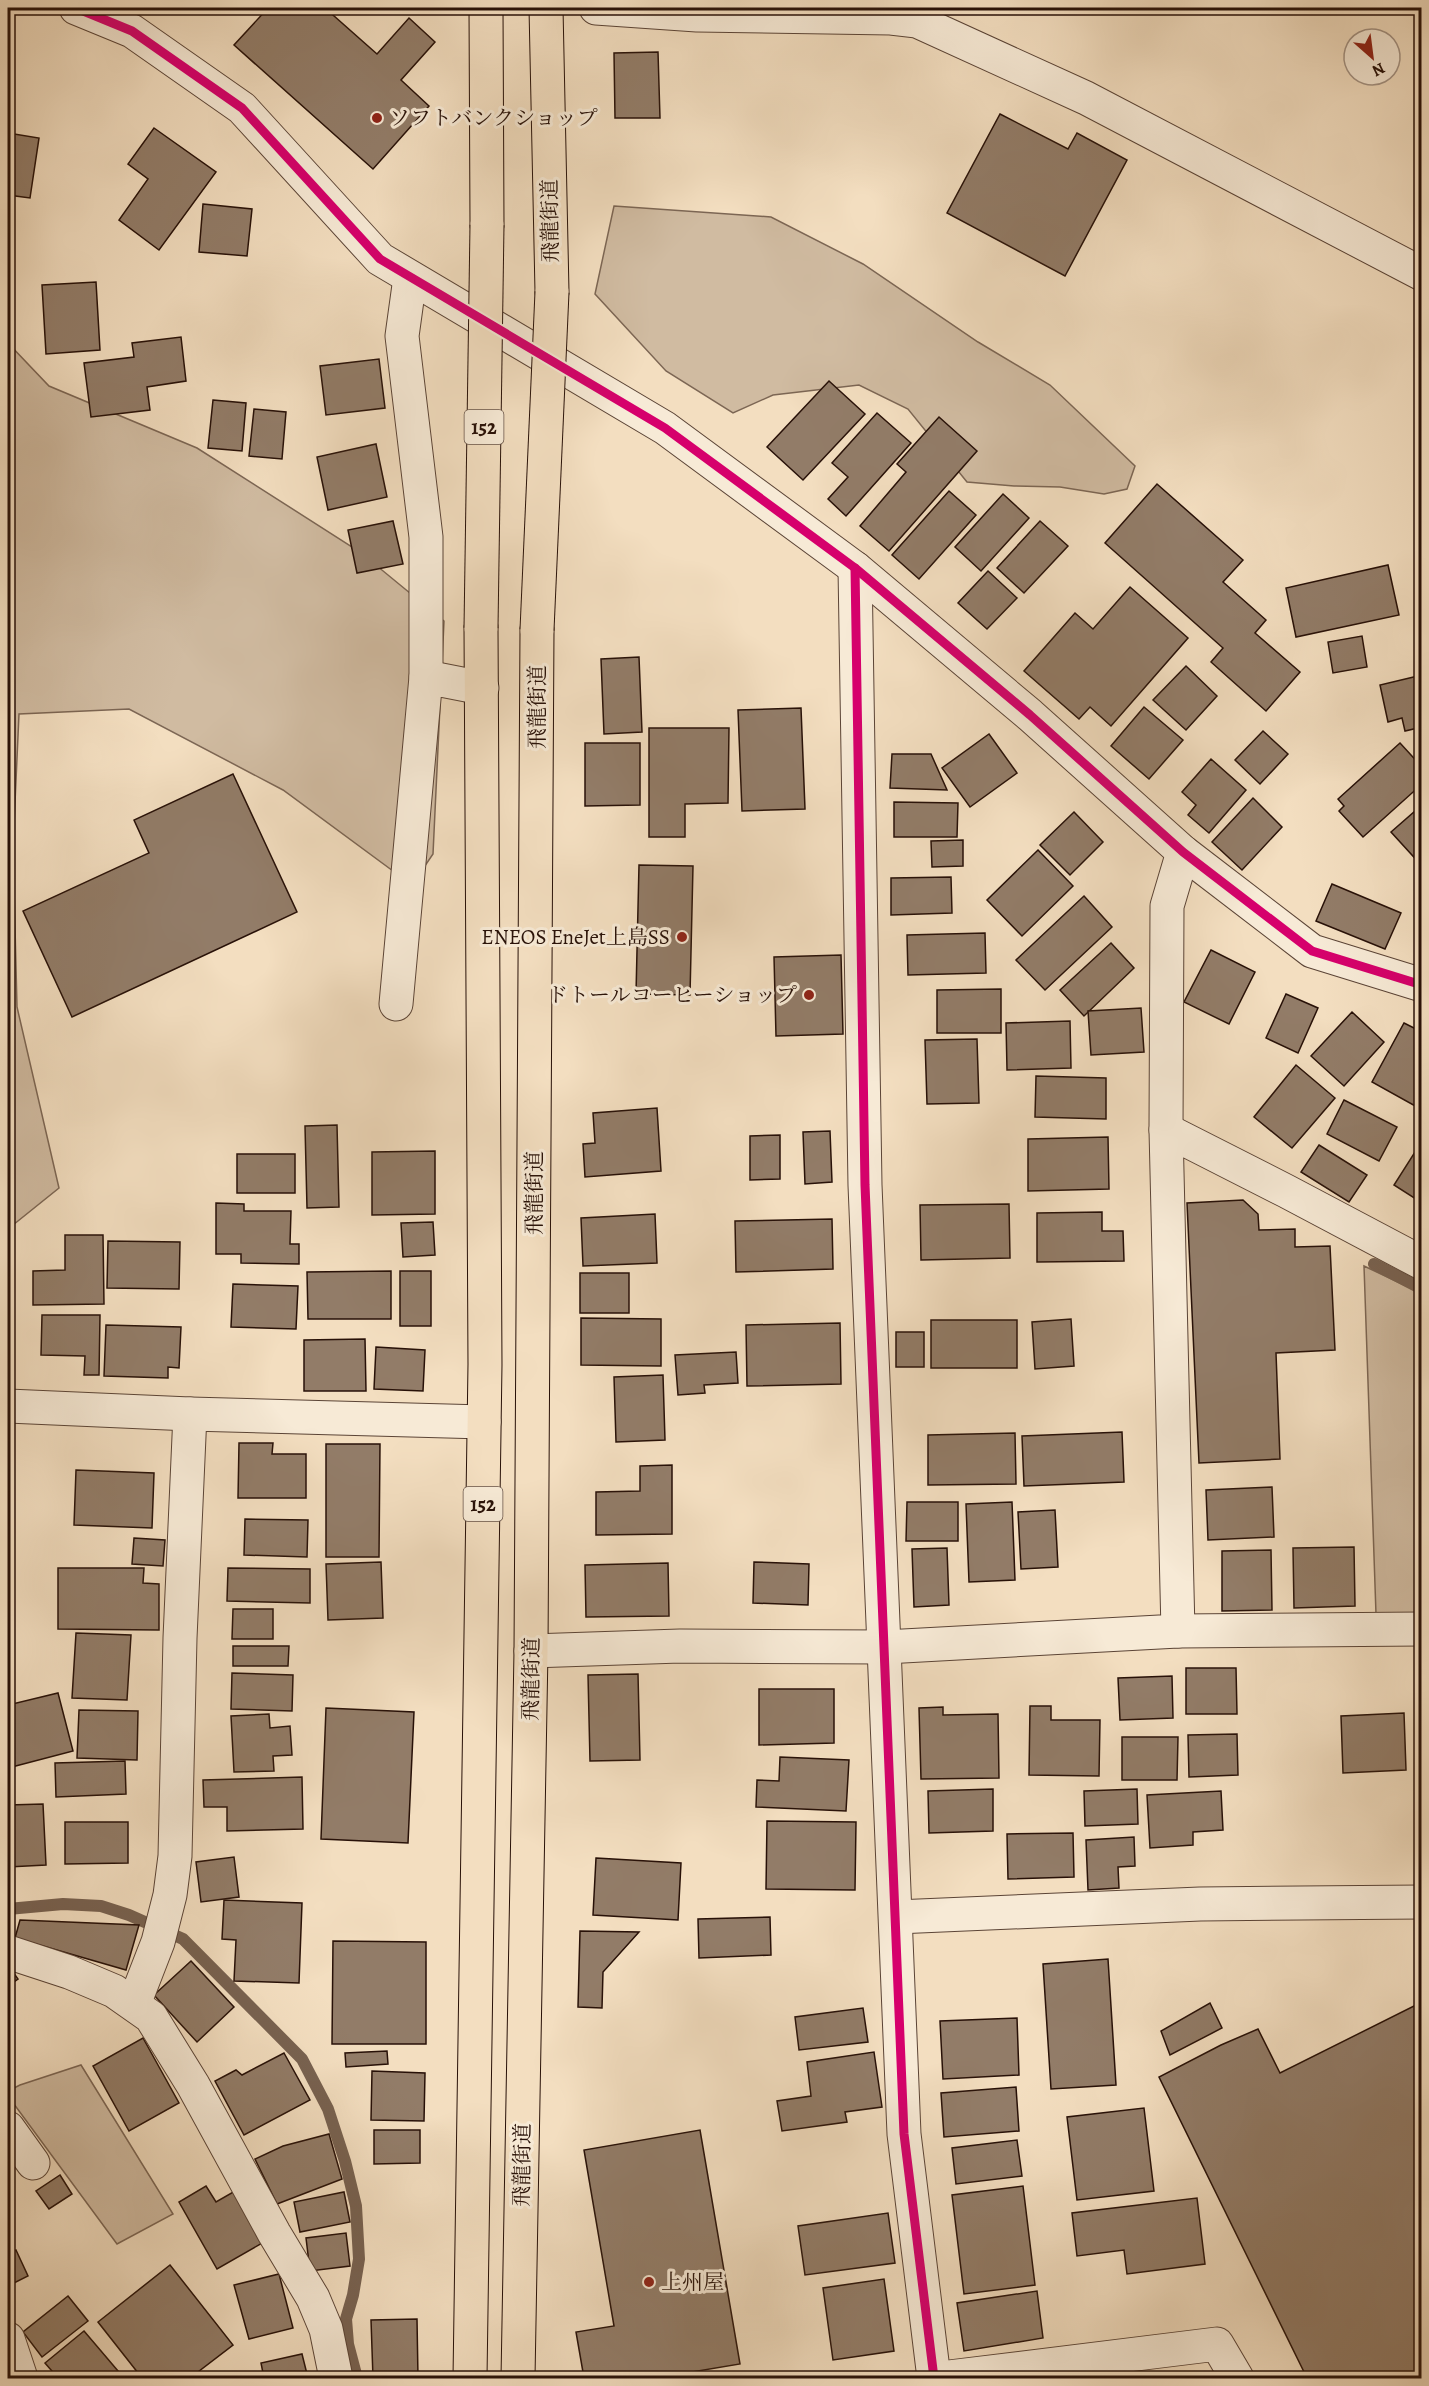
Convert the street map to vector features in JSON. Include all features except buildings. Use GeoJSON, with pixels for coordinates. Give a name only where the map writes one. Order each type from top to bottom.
{"type":"FeatureCollection","features":[{"type":"Feature","properties":{"kind":"highway","name":"152"},"geometry":{"type":"LineString","coordinates":[[470,2379],[484,1422],[482,628],[486,8]]}},
{"type":"Feature","properties":{"kind":"highway","name":"飛龍街道"},"geometry":{"type":"LineString","coordinates":[[518,2379],[531,1652],[537,630],[552,292],[546,8]]}},
{"type":"Feature","properties":{"kind":"street"},"geometry":{"type":"LineString","coordinates":[[76,8],[132,31],[242,108],[380,259],[665,428],[855,568],[1030,715],[1183,852],[1312,951],[1422,985]]}},
{"type":"Feature","properties":{"kind":"street"},"geometry":{"type":"LineString","coordinates":[[532,8],[557,8]]}},
{"type":"Feature","properties":{"kind":"street"},"geometry":{"type":"LineString","coordinates":[[596,8],[697,15],[893,13],[916,21],[1086,98],[1422,274]]}},
{"type":"Feature","properties":{"kind":"street"},"geometry":{"type":"LineString","coordinates":[[396,1004],[426,677],[426,537],[402,336],[410,278]]}},
{"type":"Feature","properties":{"kind":"street"},"geometry":{"type":"LineString","coordinates":[[855,568],[866,1185],[904,2133],[934,2379]]}},
{"type":"Feature","properties":{"kind":"street"},"geometry":{"type":"LineString","coordinates":[[426,677],[482,688]]}},
{"type":"Feature","properties":{"kind":"street"},"geometry":{"type":"LineString","coordinates":[[1179,1631],[1166,1130],[1167,906],[1183,852]]}},
{"type":"Feature","properties":{"kind":"street"},"geometry":{"type":"LineString","coordinates":[[1166,1130],[1422,1263]]}},
{"type":"Feature","properties":{"kind":"street"},"geometry":{"type":"LineString","coordinates":[[8,1406],[190,1414],[484,1422]]}},
{"type":"Feature","properties":{"kind":"street"},"geometry":{"type":"LineString","coordinates":[[134,2004],[161,1930],[170,1895],[175,1856],[180,1638],[190,1414]]}},
{"type":"Feature","properties":{"kind":"street"},"geometry":{"type":"LineString","coordinates":[[531,1652],[680,1646],[885,1647],[1179,1631],[1422,1629]]}},
{"type":"Feature","properties":{"kind":"street"},"geometry":{"type":"LineString","coordinates":[[896,1917],[1200,1904],[1422,1902]]}},
{"type":"Feature","properties":{"kind":"street"},"geometry":{"type":"LineString","coordinates":[[8,1952],[69,1972],[114,1991],[151,2017],[194,2085],[274,2234],[313,2298],[326,2329],[336,2379]]}},
{"type":"Feature","properties":{"kind":"street"},"geometry":{"type":"LineString","coordinates":[[8,2128],[33,2163]]}},
{"type":"Feature","properties":{"kind":"street"},"geometry":{"type":"LineString","coordinates":[[8,2339],[21,2379]]}},
{"type":"Feature","properties":{"kind":"street"},"geometry":{"type":"LineString","coordinates":[[941,2379],[1218,2344],[1237,2379]]}},
{"type":"Feature","properties":{"kind":"shaded area"},"geometry":{"type":"Polygon","coordinates":[[[614,206],[771,217],[863,264],[978,342],[1050,385],[1135,466],[1127,489],[1104,494],[1060,487],[967,482],[908,409],[859,385],[773,395],[733,413],[666,371],[595,294],[614,206]]]}},
{"type":"Feature","properties":{"kind":"shaded area"},"geometry":{"type":"Polygon","coordinates":[[[8,343],[49,386],[197,448],[360,552],[444,621],[433,854],[412,885],[283,790],[129,709],[19,714],[13,847],[17,1007],[59,1188],[8,1229],[8,343]]]}},
{"type":"Feature","properties":{"kind":"shaded area"},"geometry":{"type":"Polygon","coordinates":[[[1364,1266],[1421,1293],[1421,1614],[1376,1614],[1364,1266]]]}},
{"type":"Feature","properties":{"kind":"shaded area"},"geometry":{"type":"Polygon","coordinates":[[[81,2065],[173,2214],[117,2244],[8,2096],[8,2091],[20,2085],[81,2065]]]}},
{"type":"Feature","properties":{"kind":"waterway"},"geometry":{"type":"LineString","coordinates":[[1374,1264],[1422,1289]]}},
{"type":"Feature","properties":{"kind":"waterway"},"geometry":{"type":"LineString","coordinates":[[8,1909],[63,1904],[101,1906],[129,1915],[183,1939],[302,2059],[328,2109],[345,2161],[356,2206],[359,2259],[346,2319],[348,2344],[357,2378]]}},
{"type":"Feature","properties":{"kind":"cycle path"},"geometry":{"type":"LineString","coordinates":[[76,8],[132,31],[242,108],[380,259],[665,428],[855,568],[1030,715],[1183,852],[1312,951],[1422,985]]}},
{"type":"Feature","properties":{"kind":"cycle path"},"geometry":{"type":"LineString","coordinates":[[855,568],[865,1185],[904,2134],[934,2378]]}},
{"type":"Feature","properties":{"kind":"place","name":"ソフトバンクショップ"},"geometry":{"type":"Point","coordinates":[377,118]}},
{"type":"Feature","properties":{"kind":"place","name":"ENEOS EneJet上島SS"},"geometry":{"type":"Point","coordinates":[682,937]}},
{"type":"Feature","properties":{"kind":"place","name":"ドトールコーヒーショップ"},"geometry":{"type":"Point","coordinates":[809,995]}},
{"type":"Feature","properties":{"kind":"place","name":"上州屋"},"geometry":{"type":"Point","coordinates":[649,2282]}}]}
